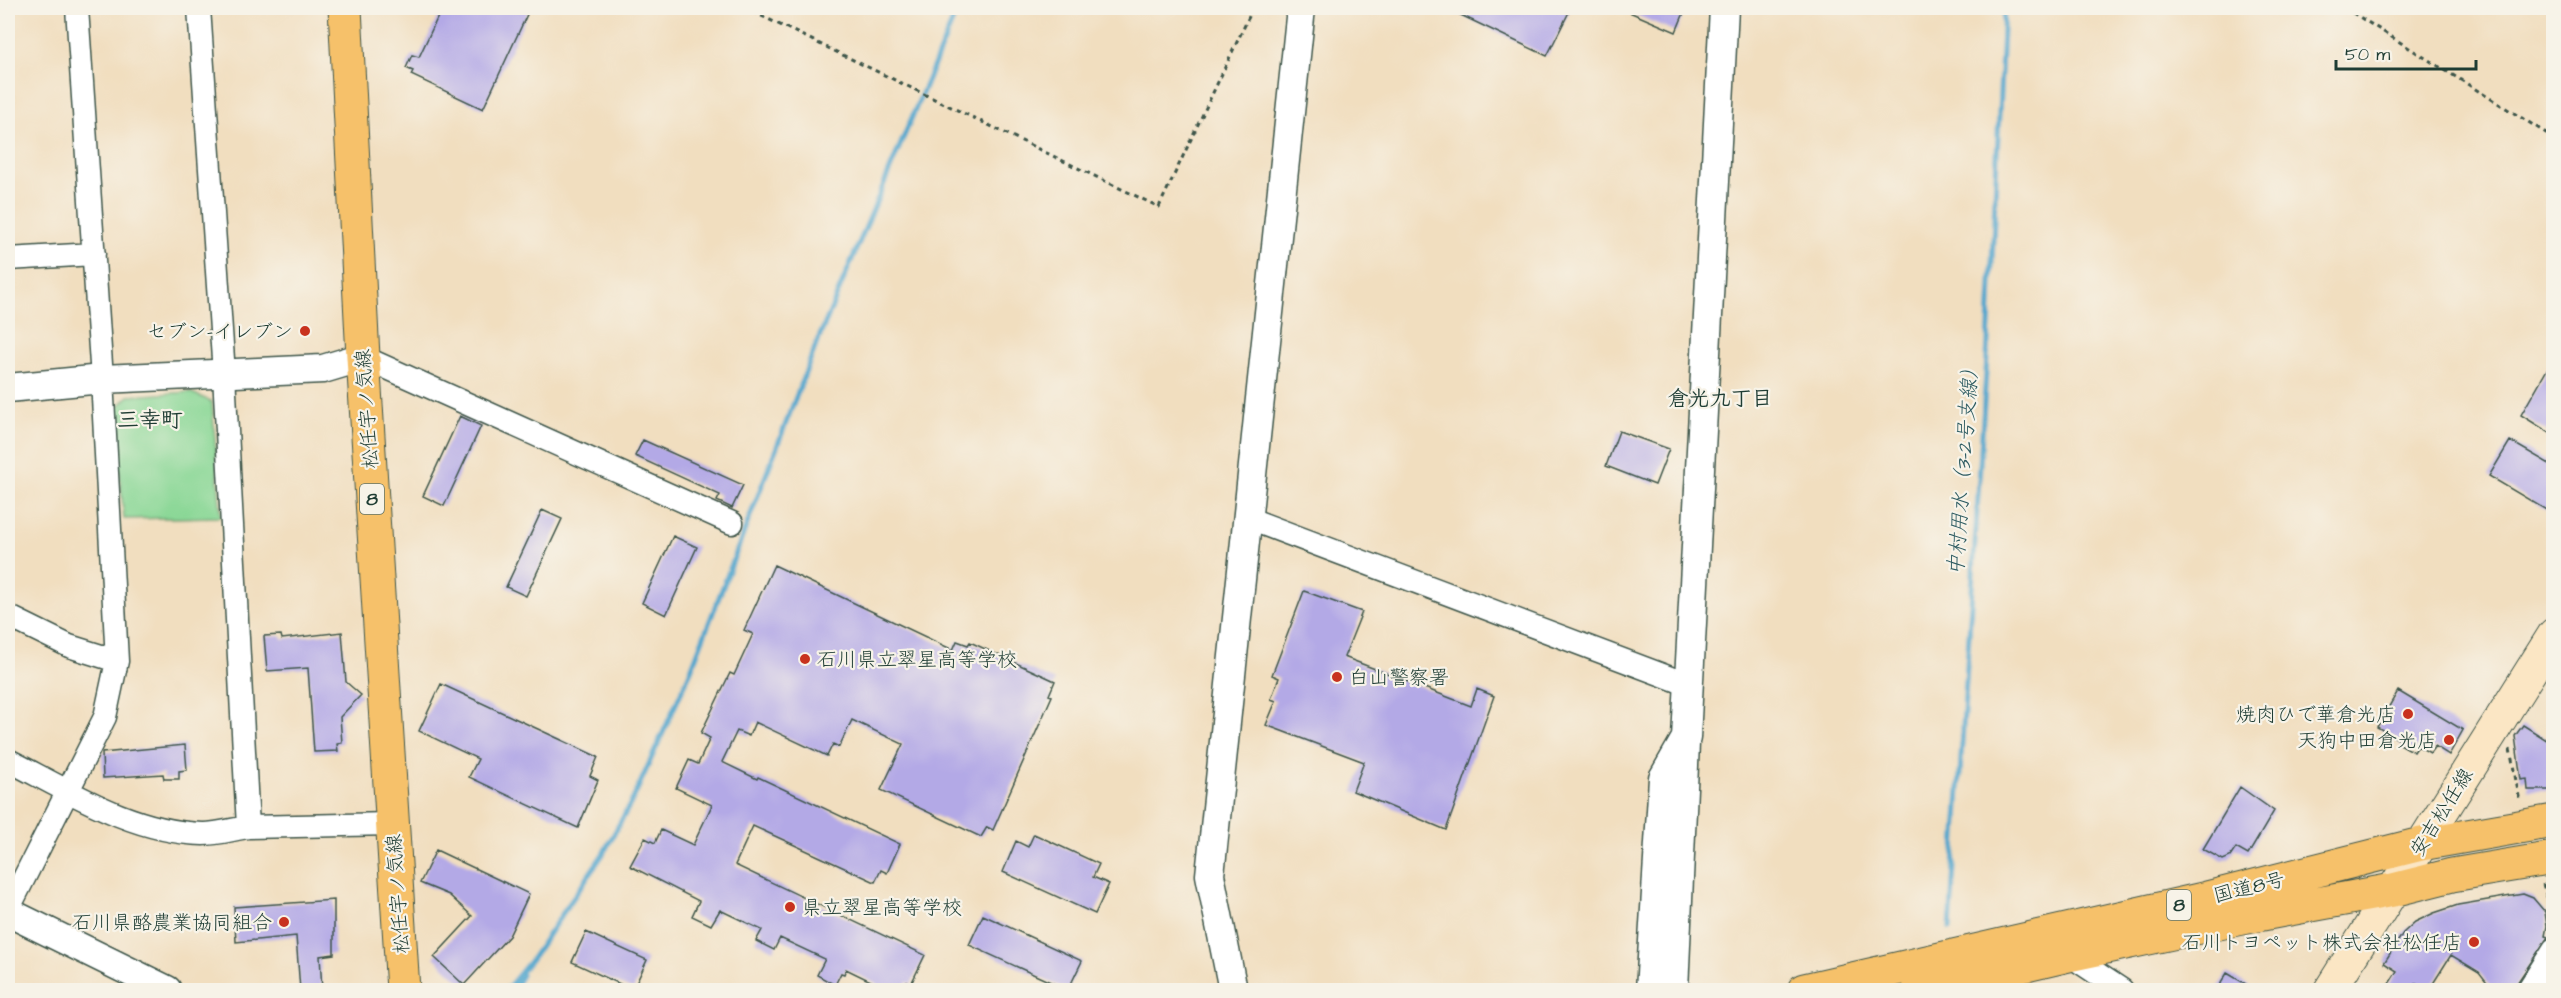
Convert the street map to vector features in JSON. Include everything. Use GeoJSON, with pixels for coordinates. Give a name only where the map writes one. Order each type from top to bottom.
{"type":"FeatureCollection","features":[{"type":"Feature","properties":{"kind":"main road","name":"松任宇ノ気線"},"geometry":{"type":"LineString","coordinates":[[345,8],[363,357],[403,990]]}},
{"type":"Feature","properties":{"kind":"main road","name":"安吉松任線"},"geometry":{"type":"LineString","coordinates":[[2330,990],[2553,634]]}},
{"type":"Feature","properties":{"kind":"main road","name":"国道8号"},"geometry":{"type":"LineString","coordinates":[[1804,990],[2184,903],[2421,844],[2553,821]]}},
{"type":"Feature","properties":{"kind":"main road","name":"国道8号"},"geometry":{"type":"LineString","coordinates":[[1918,990],[2069,955],[2393,890],[2452,875],[2547,868]]}},
{"type":"Feature","properties":{"kind":"street"},"geometry":{"type":"LineString","coordinates":[[77,8],[102,379],[117,661],[105,717],[8,911],[167,990]]}},
{"type":"Feature","properties":{"kind":"street"},"geometry":{"type":"LineString","coordinates":[[199,8],[224,374],[248,827]]}},
{"type":"Feature","properties":{"kind":"street"},"geometry":{"type":"LineString","coordinates":[[1233,990],[1210,875],[1301,8]]}},
{"type":"Feature","properties":{"kind":"street"},"geometry":{"type":"LineString","coordinates":[[1674,990],[1724,8]]}},
{"type":"Feature","properties":{"kind":"street"},"geometry":{"type":"LineString","coordinates":[[8,259],[94,254]]}},
{"type":"Feature","properties":{"kind":"street"},"geometry":{"type":"LineString","coordinates":[[8,388],[102,379],[323,369],[363,357],[732,523]]}},
{"type":"Feature","properties":{"kind":"street"},"geometry":{"type":"LineString","coordinates":[[1247,518],[1689,685]]}},
{"type":"Feature","properties":{"kind":"street"},"geometry":{"type":"LineString","coordinates":[[8,616],[69,646],[117,661]]}},
{"type":"Feature","properties":{"kind":"street"},"geometry":{"type":"LineString","coordinates":[[1650,990],[1663,778],[1686,738]]}},
{"type":"Feature","properties":{"kind":"street"},"geometry":{"type":"LineString","coordinates":[[8,760],[106,810],[149,825],[204,834],[248,827],[392,824]]}},
{"type":"Feature","properties":{"kind":"street"},"geometry":{"type":"LineString","coordinates":[[2528,990],[2553,949]]}},
{"type":"Feature","properties":{"kind":"street"},"geometry":{"type":"LineString","coordinates":[[2069,955],[2122,990]]}},
{"type":"Feature","properties":{"kind":"path"},"geometry":{"type":"LineString","coordinates":[[745,8],[1159,207],[1253,8]]}},
{"type":"Feature","properties":{"kind":"path"},"geometry":{"type":"LineString","coordinates":[[2345,8],[2553,138]]}},
{"type":"Feature","properties":{"kind":"path"},"geometry":{"type":"LineString","coordinates":[[2503,712],[2520,806]]}},
{"type":"Feature","properties":{"kind":"path"},"geometry":{"type":"LineString","coordinates":[[2547,868],[2553,922]]}},
{"type":"Feature","properties":{"kind":"green space"},"geometry":{"type":"Polygon","coordinates":[[[190,392],[212,402],[221,517],[124,519],[114,410],[129,396],[190,392]]]}},
{"type":"Feature","properties":{"kind":"building"},"geometry":{"type":"Polygon","coordinates":[[[442,8],[530,8],[483,109],[411,75],[413,71],[406,68],[412,55],[419,57],[442,8]]]}},
{"type":"Feature","properties":{"kind":"building"},"geometry":{"type":"Polygon","coordinates":[[[1446,8],[1571,8],[1547,56],[1446,8]]]}},
{"type":"Feature","properties":{"kind":"building"},"geometry":{"type":"Polygon","coordinates":[[[1620,8],[1686,8],[1676,32],[1620,8]]]}},
{"type":"Feature","properties":{"kind":"building"},"geometry":{"type":"Polygon","coordinates":[[[2553,359],[2553,435],[2521,415],[2553,359]]]}},
{"type":"Feature","properties":{"kind":"building"},"geometry":{"type":"Polygon","coordinates":[[[460,416],[481,426],[444,506],[423,496],[460,416]]]}},
{"type":"Feature","properties":{"kind":"building"},"geometry":{"type":"Polygon","coordinates":[[[1619,431],[1669,449],[1655,485],[1606,466],[1619,431]]]}},
{"type":"Feature","properties":{"kind":"building"},"geometry":{"type":"Polygon","coordinates":[[[643,440],[743,485],[732,508],[717,501],[720,495],[635,456],[643,440]]]}},
{"type":"Feature","properties":{"kind":"building"},"geometry":{"type":"Polygon","coordinates":[[[2510,441],[2553,466],[2553,514],[2489,476],[2510,441]]]}},
{"type":"Feature","properties":{"kind":"building"},"geometry":{"type":"Polygon","coordinates":[[[542,510],[562,519],[526,596],[506,587],[542,510]]]}},
{"type":"Feature","properties":{"kind":"building"},"geometry":{"type":"Polygon","coordinates":[[[673,536],[697,547],[666,615],[642,603],[673,536]]]}},
{"type":"Feature","properties":{"kind":"building"},"geometry":{"type":"Polygon","coordinates":[[[774,565],[953,650],[957,641],[968,645],[970,642],[1055,681],[1049,695],[1052,696],[993,830],[987,827],[981,837],[881,790],[903,744],[852,720],[839,747],[833,744],[827,756],[755,722],[749,736],[737,731],[722,762],[900,844],[887,873],[881,870],[875,882],[753,826],[735,865],[925,955],[911,984],[907,982],[903,990],[889,990],[846,969],[844,974],[841,973],[835,985],[817,975],[825,959],[780,938],[774,950],[756,941],[762,930],[720,910],[711,925],[692,916],[699,901],[630,866],[645,838],[655,843],[661,830],[693,845],[712,805],[676,788],[689,760],[698,764],[710,738],[701,733],[730,673],[734,675],[753,634],[744,630],[774,565]]]}},
{"type":"Feature","properties":{"kind":"building"},"geometry":{"type":"Polygon","coordinates":[[[1304,591],[1362,612],[1344,657],[1471,706],[1477,689],[1494,696],[1446,830],[1353,791],[1364,762],[1266,725],[1276,701],[1271,699],[1279,678],[1272,675],[1304,591]]]}},
{"type":"Feature","properties":{"kind":"building"},"geometry":{"type":"Polygon","coordinates":[[[342,632],[346,682],[361,695],[340,717],[342,743],[337,744],[338,751],[314,752],[308,668],[267,671],[264,636],[281,635],[282,639],[342,632]]]}},
{"type":"Feature","properties":{"kind":"building"},"geometry":{"type":"Polygon","coordinates":[[[441,684],[598,757],[590,776],[598,780],[578,828],[469,777],[478,759],[419,731],[441,684]]]}},
{"type":"Feature","properties":{"kind":"building","name":"焼肉ひで華倉光店"},"geometry":{"type":"Polygon","coordinates":[[[2398,691],[2463,730],[2449,755],[2435,746],[2430,753],[2418,746],[2414,752],[2398,743],[2400,740],[2377,727],[2398,691]]]}},
{"type":"Feature","properties":{"kind":"building"},"geometry":{"type":"Polygon","coordinates":[[[2523,725],[2553,744],[2553,790],[2528,790],[2527,779],[2521,780],[2515,736],[2523,725]]]}},
{"type":"Feature","properties":{"kind":"building"},"geometry":{"type":"Polygon","coordinates":[[[185,745],[187,770],[179,771],[179,779],[164,779],[163,774],[103,778],[102,753],[185,745]]]}},
{"type":"Feature","properties":{"kind":"building"},"geometry":{"type":"Polygon","coordinates":[[[2240,787],[2274,811],[2248,855],[2236,848],[2230,857],[2223,860],[2203,849],[2240,787]]]}},
{"type":"Feature","properties":{"kind":"building"},"geometry":{"type":"Polygon","coordinates":[[[1034,834],[1099,864],[1093,877],[1109,884],[1095,914],[1003,872],[1016,841],[1028,847],[1034,834]]]}},
{"type":"Feature","properties":{"kind":"building"},"geometry":{"type":"Polygon","coordinates":[[[436,850],[529,894],[509,936],[464,985],[434,957],[472,916],[449,895],[420,883],[436,850]]]}},
{"type":"Feature","properties":{"kind":"building","name":"石川トヨペット株式会社松任店"},"geometry":{"type":"Polygon","coordinates":[[[2523,894],[2533,898],[2545,912],[2547,926],[2545,936],[2548,937],[2517,983],[2515,990],[2493,990],[2479,972],[2451,955],[2429,990],[2416,983],[2411,990],[2385,990],[2397,971],[2384,963],[2403,933],[2415,922],[2458,905],[2523,894]]]}},
{"type":"Feature","properties":{"kind":"building","name":"石川県酪農業協同組合"},"geometry":{"type":"Polygon","coordinates":[[[334,900],[334,954],[320,956],[322,990],[300,990],[296,936],[236,942],[234,907],[334,900]]]}},
{"type":"Feature","properties":{"kind":"building"},"geometry":{"type":"Polygon","coordinates":[[[983,915],[1082,961],[1068,990],[969,945],[983,915]]]}},
{"type":"Feature","properties":{"kind":"building"},"geometry":{"type":"Polygon","coordinates":[[[586,932],[647,960],[633,990],[572,962],[586,932]]]}},
{"type":"Feature","properties":{"kind":"building"},"geometry":{"type":"Polygon","coordinates":[[[2227,973],[2256,990],[2217,990],[2227,973]]]}},
{"type":"Feature","properties":{"kind":"waterway"},"geometry":{"type":"LineString","coordinates":[[506,990],[531,960],[603,854],[634,797],[689,675],[816,345],[958,8]]}},
{"type":"Feature","properties":{"kind":"waterway","name":"中村用水（3-2号支線）"},"geometry":{"type":"LineString","coordinates":[[1950,928],[1989,326],[2004,8]]}},
{"type":"Feature","properties":{"kind":"waterway"},"geometry":{"type":"LineString","coordinates":[[513,990],[522,975]]}},
{"type":"Feature","properties":{"kind":"place","name":"セブン-イレブン"},"geometry":{"type":"Point","coordinates":[305,331]}},
{"type":"Feature","properties":{"kind":"place","name":"石川県立翠星高等学校"},"geometry":{"type":"Point","coordinates":[805,659]}},
{"type":"Feature","properties":{"kind":"place","name":"白山警察署"},"geometry":{"type":"Point","coordinates":[1337,677]}},
{"type":"Feature","properties":{"kind":"place","name":"焼肉ひで華倉光店"},"geometry":{"type":"Point","coordinates":[2408,714]}},
{"type":"Feature","properties":{"kind":"place","name":"天狗中田倉光店"},"geometry":{"type":"Point","coordinates":[2449,740]}},
{"type":"Feature","properties":{"kind":"place","name":"県立翠星高等学校"},"geometry":{"type":"Point","coordinates":[790,907]}},
{"type":"Feature","properties":{"kind":"place","name":"石川県酪農業協同組合"},"geometry":{"type":"Point","coordinates":[284,922]}},
{"type":"Feature","properties":{"kind":"place","name":"石川トヨペット株式会社松任店"},"geometry":{"type":"Point","coordinates":[2474,942]}},
{"type":"Feature","properties":{"kind":"district","name":"倉光九丁目"},"geometry":{"type":"Point","coordinates":[1720,398]}},
{"type":"Feature","properties":{"kind":"district","name":"三幸町"},"geometry":{"type":"Point","coordinates":[150,419]}}]}
